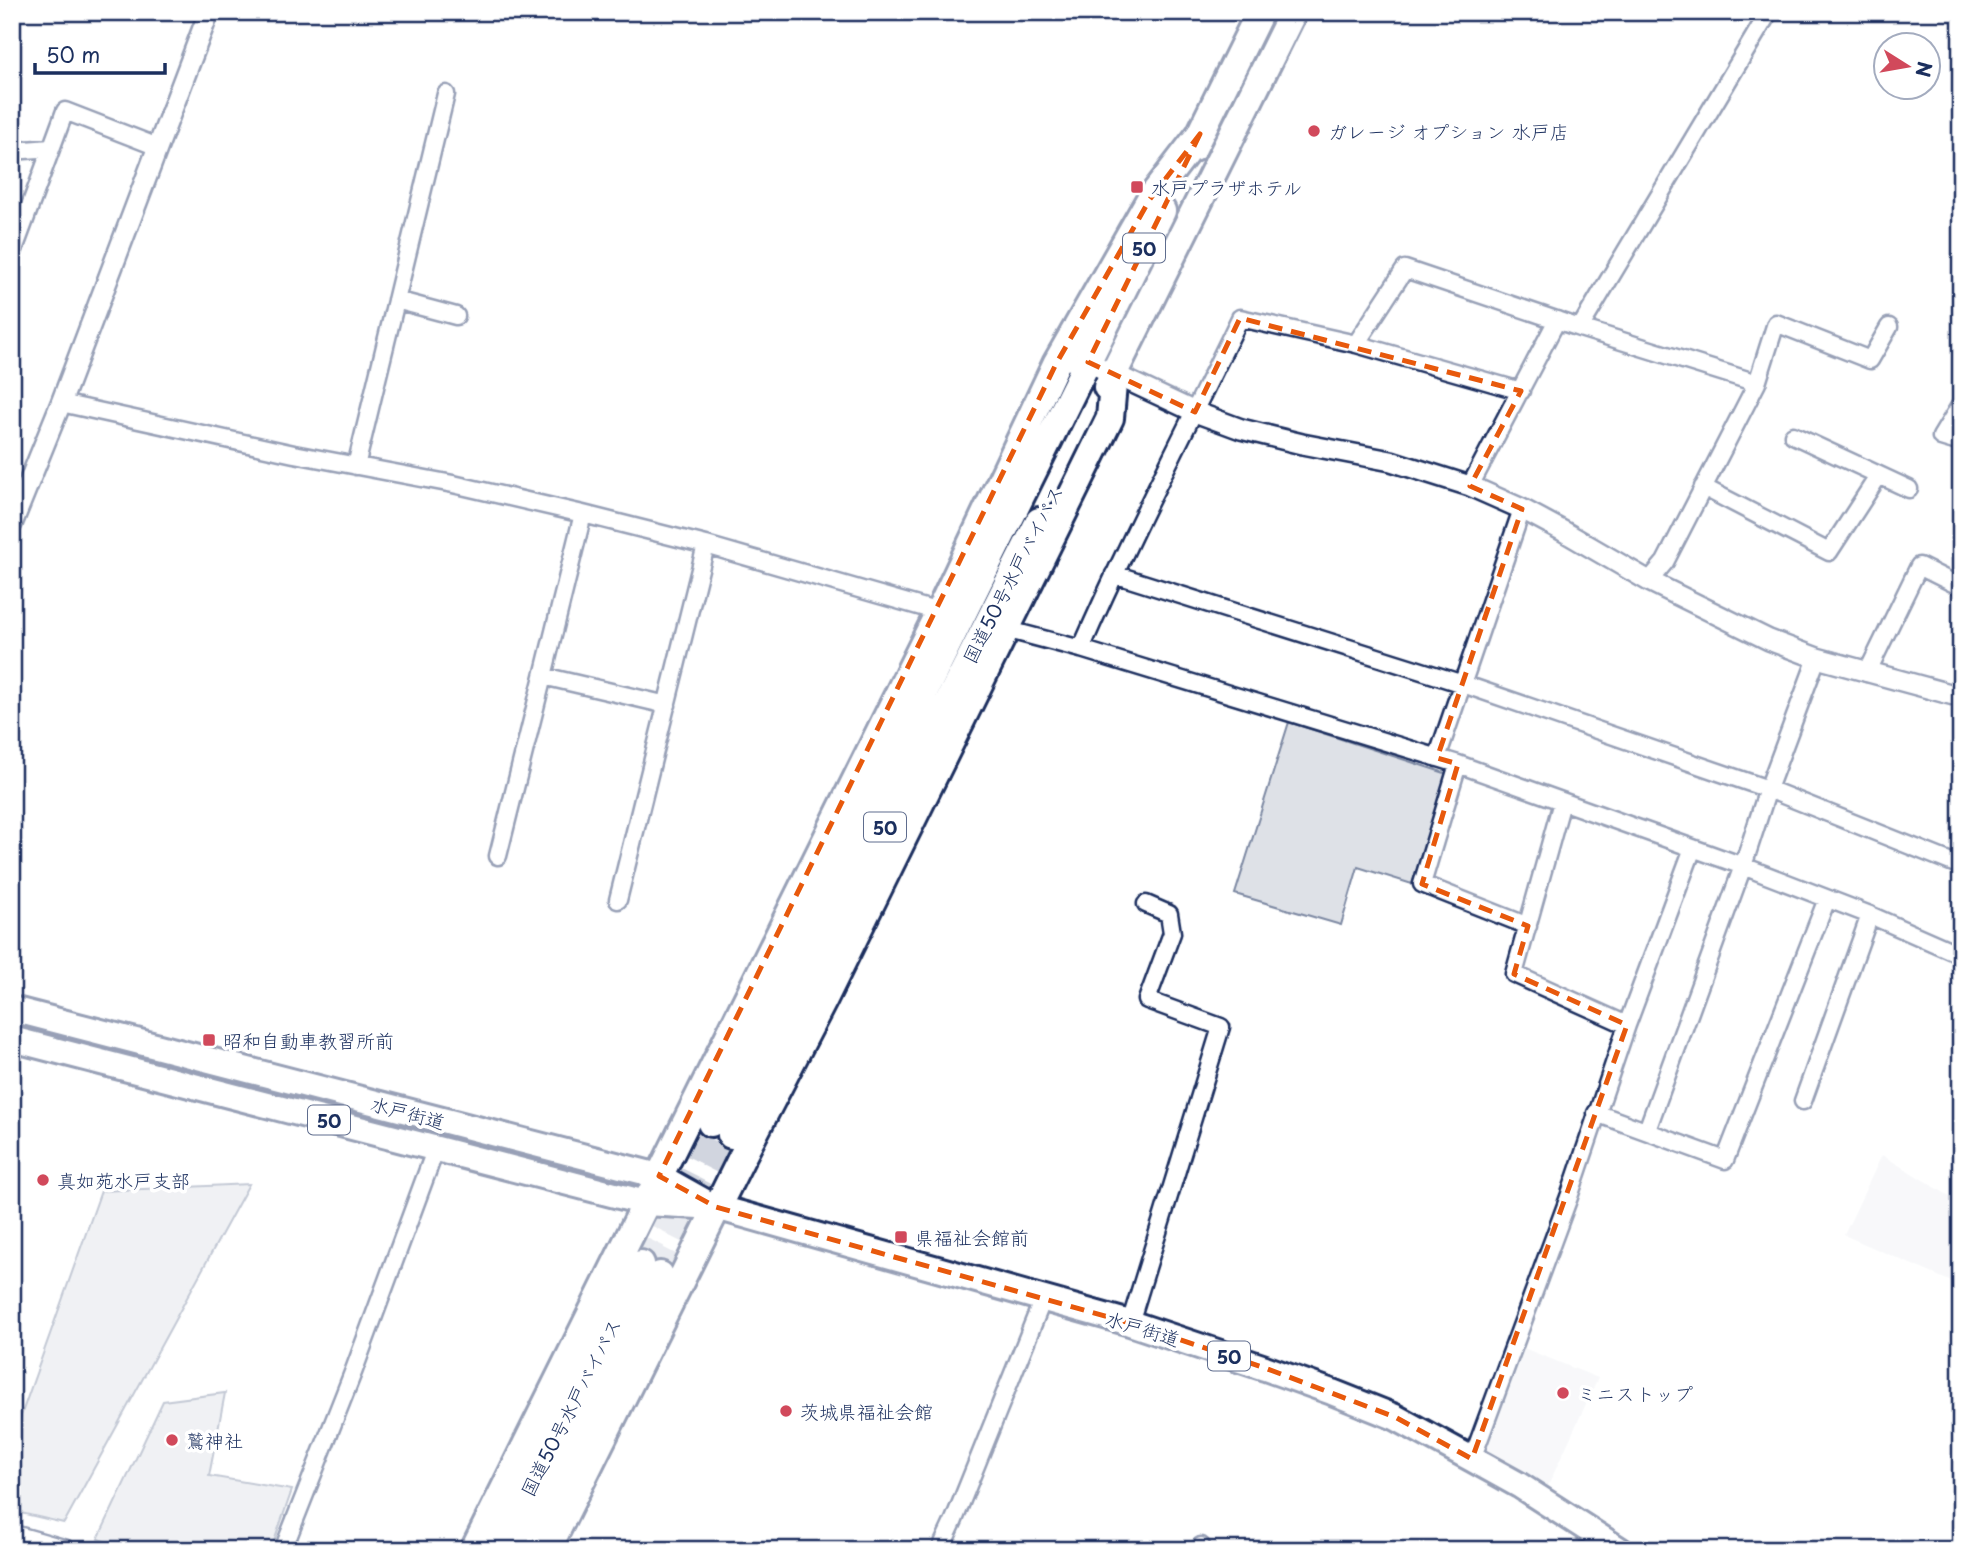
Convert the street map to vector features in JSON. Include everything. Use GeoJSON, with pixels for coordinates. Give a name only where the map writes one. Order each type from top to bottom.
{"type":"FeatureCollection","features":[{"type":"Feature","properties":{"kind":"highway","name":"国道50号水戸バイパス"},"geometry":{"type":"LineString","coordinates":[[1260,12],[1088,362],[721,1129],[1114,373],[1293,12]]}},
{"type":"Feature","properties":{"kind":"highway"},"geometry":{"type":"LineString","coordinates":[[474,1550],[939,612],[1056,364],[1150,199],[1199,134]]}},
{"type":"Feature","properties":{"kind":"highway"},"geometry":{"type":"LineString","coordinates":[[547,1550],[716,1207],[823,1001],[1110,418],[1114,373]]}},
{"type":"Feature","properties":{"kind":"highway","name":"国道50号水戸バイパス"},"geometry":{"type":"LineString","coordinates":[[499,1550],[651,1270],[524,1550]]}},
{"type":"Feature","properties":{"kind":"main road","name":"水戸街道"},"geometry":{"type":"LineString","coordinates":[[12,1009],[659,1177],[716,1207],[1130,1323],[1265,1368],[1395,1417],[1519,1485],[1620,1550]]}},
{"type":"Feature","properties":{"kind":"main road","name":"水戸街道"},"geometry":{"type":"LineString","coordinates":[[12,1039],[646,1203],[716,1207]]}},
{"type":"Feature","properties":{"kind":"street"},"geometry":{"type":"LineString","coordinates":[[12,524],[61,403],[209,12]]}},
{"type":"Feature","properties":{"kind":"street"},"geometry":{"type":"LineString","coordinates":[[1580,328],[1769,12]]}},
{"type":"Feature","properties":{"kind":"street"},"geometry":{"type":"LineString","coordinates":[[356,466],[446,94]]}},
{"type":"Feature","properties":{"kind":"street"},"geometry":{"type":"LineString","coordinates":[[12,255],[65,111],[158,148]]}},
{"type":"Feature","properties":{"kind":"street"},"geometry":{"type":"LineString","coordinates":[[12,151],[51,148]]}},
{"type":"Feature","properties":{"kind":"street"},"geometry":{"type":"LineString","coordinates":[[1356,344],[1405,269],[1580,328],[1757,383]]}},
{"type":"Feature","properties":{"kind":"street"},"geometry":{"type":"LineString","coordinates":[[396,300],[456,316]]}},
{"type":"Feature","properties":{"kind":"street"},"geometry":{"type":"LineString","coordinates":[[1082,649],[1114,574],[1240,318],[1356,344],[1521,391]]}},
{"type":"Feature","properties":{"kind":"street"},"geometry":{"type":"LineString","coordinates":[[1470,486],[1557,320]]}},
{"type":"Feature","properties":{"kind":"street"},"geometry":{"type":"LineString","coordinates":[[1649,581],[1665,562],[1757,383],[1776,323],[1870,360],[1889,327]]}},
{"type":"Feature","properties":{"kind":"street"},"geometry":{"type":"LineString","coordinates":[[1056,364],[1088,362],[1195,412],[1261,435],[1391,461],[1470,486],[1522,509],[1649,581],[1769,640],[1867,673],[1961,696]]}},
{"type":"Feature","properties":{"kind":"street"},"geometry":{"type":"LineString","coordinates":[[61,403],[453,484],[583,514],[706,545],[939,612]]}},
{"type":"Feature","properties":{"kind":"street"},"geometry":{"type":"LineString","coordinates":[[1961,404],[1941,437],[1961,443]]}},
{"type":"Feature","properties":{"kind":"street"},"geometry":{"type":"LineString","coordinates":[[1793,435],[1909,489]]}},
{"type":"Feature","properties":{"kind":"street"},"geometry":{"type":"LineString","coordinates":[[1703,487],[1829,552],[1879,475]]}},
{"type":"Feature","properties":{"kind":"street"},"geometry":{"type":"LineString","coordinates":[[1437,758],[1522,509]]}},
{"type":"Feature","properties":{"kind":"street"},"geometry":{"type":"LineString","coordinates":[[498,856],[583,514]]}},
{"type":"Feature","properties":{"kind":"street"},"geometry":{"type":"LineString","coordinates":[[618,900],[706,545]]}},
{"type":"Feature","properties":{"kind":"street"},"geometry":{"type":"LineString","coordinates":[[1867,673],[1919,566],[1961,587]]}},
{"type":"Feature","properties":{"kind":"street"},"geometry":{"type":"LineString","coordinates":[[1114,574],[1462,684],[1768,789],[1961,866]]}},
{"type":"Feature","properties":{"kind":"street"},"geometry":{"type":"LineString","coordinates":[[1005,629],[1082,649],[1458,764],[1742,866],[1870,915],[1961,955]]}},
{"type":"Feature","properties":{"kind":"street"},"geometry":{"type":"LineString","coordinates":[[1647,1130],[1817,658]]}},
{"type":"Feature","properties":{"kind":"street"},"geometry":{"type":"LineString","coordinates":[[543,676],[667,705]]}},
{"type":"Feature","properties":{"kind":"street"},"geometry":{"type":"LineString","coordinates":[[1458,764],[1422,884],[1528,926]]}},
{"type":"Feature","properties":{"kind":"street"},"geometry":{"type":"LineString","coordinates":[[1562,802],[1514,974],[1627,1025]]}},
{"type":"Feature","properties":{"kind":"street"},"geometry":{"type":"LineString","coordinates":[[1472,1459],[1569,1197],[1627,1025],[1693,848]]}},
{"type":"Feature","properties":{"kind":"street"},"geometry":{"type":"LineString","coordinates":[[1596,1113],[1726,1160],[1827,899]]}},
{"type":"Feature","properties":{"kind":"street"},"geometry":{"type":"LineString","coordinates":[[1130,1323],[1222,1027],[1147,1000],[1172,933],[1168,914],[1146,904]]}},
{"type":"Feature","properties":{"kind":"street"},"geometry":{"type":"LineString","coordinates":[[1803,1101],[1870,915]]}},
{"type":"Feature","properties":{"kind":"street"},"geometry":{"type":"LineString","coordinates":[[283,1550],[354,1370],[436,1148]]}},
{"type":"Feature","properties":{"kind":"street"},"geometry":{"type":"LineString","coordinates":[[940,1550],[1043,1299]]}},
{"type":"Feature","properties":{"kind":"street"},"geometry":{"type":"LineString","coordinates":[[12,1535],[65,1550]]}},
{"type":"Feature","properties":{"kind":"highlighted area"},"geometry":{"type":"Polygon","coordinates":[[[1200,134],[1088,362],[1195,412],[1240,318],[1521,391],[1470,486],[1522,509],[1437,758],[1458,764],[1422,884],[1528,926],[1514,974],[1627,1025],[1472,1459],[1395,1417],[1265,1368],[1130,1323],[716,1207],[659,1176],[1056,364],[1150,199],[1200,134]]]}},
{"type":"Feature","properties":{"kind":"shaded area"},"geometry":{"type":"Polygon","coordinates":[[[1289,722],[1448,774],[1412,884],[1358,867],[1341,925],[1235,894],[1289,722]]]}},
{"type":"Feature","properties":{"kind":"shaded area"},"geometry":{"type":"Polygon","coordinates":[[[1882,1155],[1961,1203],[1961,1286],[1844,1235],[1882,1155]]]}},
{"type":"Feature","properties":{"kind":"shaded area"},"geometry":{"type":"Polygon","coordinates":[[[249,1184],[64,1523],[12,1511],[12,1441],[101,1191],[249,1184]]]}},
{"type":"Feature","properties":{"kind":"shaded area"},"geometry":{"type":"Polygon","coordinates":[[[1521,1347],[1598,1378],[1547,1488],[1482,1451],[1521,1347]]]}},
{"type":"Feature","properties":{"kind":"shaded area"},"geometry":{"type":"Polygon","coordinates":[[[225,1393],[209,1476],[292,1490],[271,1550],[132,1550],[98,1539],[163,1401],[225,1393]]]}},
{"type":"Feature","properties":{"kind":"tunnel"},"geometry":{"type":"LineString","coordinates":[[641,1264],[711,1123]]}},
{"type":"Feature","properties":{"kind":"tunnel"},"geometry":{"type":"LineString","coordinates":[[660,1275],[731,1135]]}},
{"type":"Feature","properties":{"kind":"place","name":"ガレージ オプション 水戸店"},"geometry":{"type":"Point","coordinates":[1314,131]}},
{"type":"Feature","properties":{"kind":"place","name":"水戸プラザホテル"},"geometry":{"type":"Point","coordinates":[1137,187]}},
{"type":"Feature","properties":{"kind":"place","name":"昭和自動車教習所前"},"geometry":{"type":"Point","coordinates":[209,1040]}},
{"type":"Feature","properties":{"kind":"place","name":"真如苑水戸支部"},"geometry":{"type":"Point","coordinates":[43,1180]}},
{"type":"Feature","properties":{"kind":"place","name":"県福祉会館前"},"geometry":{"type":"Point","coordinates":[901,1237]}},
{"type":"Feature","properties":{"kind":"place","name":"ミニストップ"},"geometry":{"type":"Point","coordinates":[1563,1393]}},
{"type":"Feature","properties":{"kind":"place","name":"茨城県福祉会館"},"geometry":{"type":"Point","coordinates":[786,1411]}},
{"type":"Feature","properties":{"kind":"place","name":"鷲神社"},"geometry":{"type":"Point","coordinates":[172,1440]}}]}
